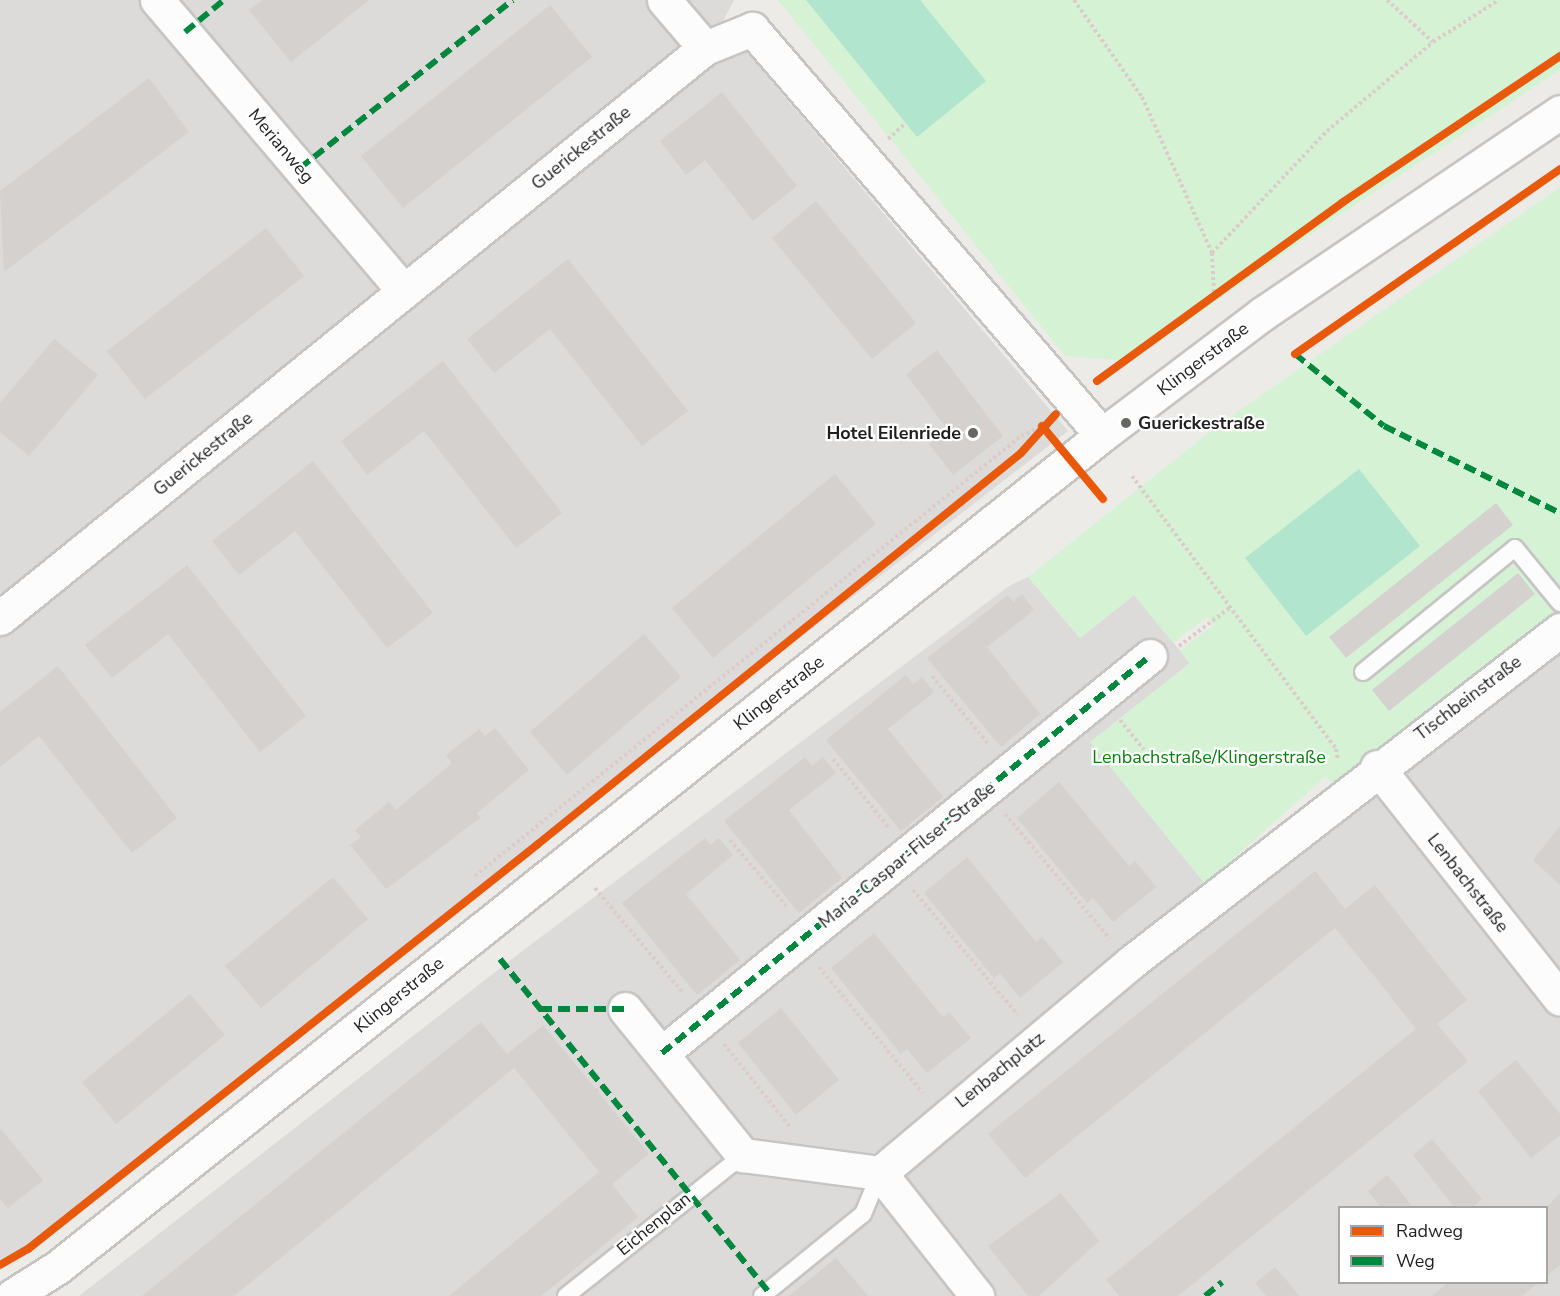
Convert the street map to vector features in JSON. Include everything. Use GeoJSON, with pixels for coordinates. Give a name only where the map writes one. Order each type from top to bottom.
{"type":"FeatureCollection","features":[{"type":"Feature","properties":{"kind":"street","name":"Merianweg"},"geometry":{"type":"LineString","coordinates":[[157,0],[404,291]]}},
{"type":"Feature","properties":{"kind":"street"},"geometry":{"type":"LineString","coordinates":[[664,0],[705,48]]}},
{"type":"Feature","properties":{"kind":"street","name":"Guerickestraße"},"geometry":{"type":"LineString","coordinates":[[0,618],[705,48],[752,29],[1102,435]]}},
{"type":"Feature","properties":{"kind":"street","name":"Klingerstraße"},"geometry":{"type":"LineString","coordinates":[[11,1296],[58,1267],[1102,435],[1281,301],[1560,112]]}},
{"type":"Feature","properties":{"kind":"street","name":"Tischbeinstraße"},"geometry":{"type":"LineString","coordinates":[[1377,767],[1560,630]]}},
{"type":"Feature","properties":{"kind":"street","name":"Maria-Caspar-Filser-Straße"},"geometry":{"type":"LineString","coordinates":[[662,1053],[986,792],[1150,656]]}},
{"type":"Feature","properties":{"kind":"street","name":"Lenbachplatz"},"geometry":{"type":"LineString","coordinates":[[880,1173],[943,1117],[1130,963],[1377,767]]}},
{"type":"Feature","properties":{"kind":"street","name":"Lenbachstraße"},"geometry":{"type":"LineString","coordinates":[[1377,767],[1560,999]]}},
{"type":"Feature","properties":{"kind":"street"},"geometry":{"type":"LineString","coordinates":[[625,1009],[743,1155],[822,1168],[880,1173],[977,1296]]}},
{"type":"Feature","properties":{"kind":"lane"},"geometry":{"type":"LineString","coordinates":[[1363,672],[1515,548],[1560,603]]}},
{"type":"Feature","properties":{"kind":"lane","name":"Eichenplan"},"geometry":{"type":"LineString","coordinates":[[566,1296],[743,1155]]}},
{"type":"Feature","properties":{"kind":"lane"},"geometry":{"type":"LineString","coordinates":[[762,1296],[863,1214],[880,1173]]}},
{"type":"Feature","properties":{"kind":"path"},"geometry":{"type":"LineString","coordinates":[[1074,0],[1142,97],[1212,253],[1214,294]]}},
{"type":"Feature","properties":{"kind":"path"},"geometry":{"type":"LineString","coordinates":[[1387,0],[1433,42]]}},
{"type":"Feature","properties":{"kind":"path"},"geometry":{"type":"LineString","coordinates":[[1212,253],[1327,131],[1433,42],[1499,0]]}},
{"type":"Feature","properties":{"kind":"path"},"geometry":{"type":"LineString","coordinates":[[1028,444],[1042,426]]}},
{"type":"Feature","properties":{"kind":"path"},"geometry":{"type":"LineString","coordinates":[[475,876],[1021,436],[1042,426]]}},
{"type":"Feature","properties":{"kind":"path"},"geometry":{"type":"LineString","coordinates":[[1132,476],[1336,749],[1339,765]]}},
{"type":"Feature","properties":{"kind":"path"},"geometry":{"type":"LineString","coordinates":[[921,532],[948,510]]}},
{"type":"Feature","properties":{"kind":"path"},"geometry":{"type":"LineString","coordinates":[[1150,656],[1177,647],[1231,606]]}},
{"type":"Feature","properties":{"kind":"path"},"geometry":{"type":"LineString","coordinates":[[932,676],[1011,771]]}},
{"type":"Feature","properties":{"kind":"path"},"geometry":{"type":"LineString","coordinates":[[1119,718],[1144,750]]}},
{"type":"Feature","properties":{"kind":"path"},"geometry":{"type":"LineString","coordinates":[[833,759],[902,860],[1038,1039]]}},
{"type":"Feature","properties":{"kind":"path"},"geometry":{"type":"LineString","coordinates":[[986,792],[1130,963]]}},
{"type":"Feature","properties":{"kind":"path"},"geometry":{"type":"LineString","coordinates":[[730,840],[943,1117]]}},
{"type":"Feature","properties":{"kind":"path"},"geometry":{"type":"LineString","coordinates":[[595,888],[704,1019],[822,1168]]}},
{"type":"Feature","properties":{"kind":"path"},"geometry":{"type":"LineString","coordinates":[[596,1091],[602,1086]]}},
{"type":"Feature","properties":{"kind":"shaded area"},"geometry":{"type":"Polygon","coordinates":[[[0,0],[734,0],[722,23],[1068,431],[563,821],[30,1251],[0,1268],[0,0]]]}},
{"type":"Feature","properties":{"kind":"shaded area"},"geometry":{"type":"Polygon","coordinates":[[[1028,577],[1080,638],[1134,595],[1190,663],[1091,742],[1208,886],[1560,612],[1560,1296],[79,1296],[517,955],[1009,586],[1028,577]]]}},
{"type":"Feature","properties":{"kind":"green space"},"geometry":{"type":"Polygon","coordinates":[[[778,0],[1560,0],[1560,70],[1317,230],[1132,361],[1065,356],[778,0]]]}},
{"type":"Feature","properties":{"kind":"green space"},"geometry":{"type":"Polygon","coordinates":[[[806,0],[920,0],[986,81],[917,137],[806,0]]]}},
{"type":"Feature","properties":{"kind":"green space","name":"Lenbachstraße/Klingerstraße"},"geometry":{"type":"Polygon","coordinates":[[[1560,187],[1560,612],[1334,785],[1326,776],[1205,884],[1090,742],[1190,663],[1180,651],[1213,625],[1207,617],[1173,643],[1134,595],[1080,638],[1028,577],[1217,426],[1560,187]]]}},
{"type":"Feature","properties":{"kind":"green space"},"geometry":{"type":"Polygon","coordinates":[[[1359,469],[1420,546],[1306,636],[1245,558],[1359,469]]]}},
{"type":"Feature","properties":{"kind":"building"},"geometry":{"type":"Polygon","coordinates":[[[262,0],[369,0],[291,62],[249,10],[262,0]]]}},
{"type":"Feature","properties":{"kind":"building"},"geometry":{"type":"Polygon","coordinates":[[[550,5],[592,57],[403,208],[361,156],[550,5]]]}},
{"type":"Feature","properties":{"kind":"building"},"geometry":{"type":"Polygon","coordinates":[[[149,78],[189,132],[4,272],[0,191],[149,78]]]}},
{"type":"Feature","properties":{"kind":"building"},"geometry":{"type":"Polygon","coordinates":[[[722,92],[797,186],[753,221],[705,160],[686,175],[660,141],[722,92]]]}},
{"type":"Feature","properties":{"kind":"building"},"geometry":{"type":"Polygon","coordinates":[[[816,201],[916,323],[872,359],[772,238],[816,201]]]}},
{"type":"Feature","properties":{"kind":"building"},"geometry":{"type":"Polygon","coordinates":[[[266,228],[304,276],[145,399],[107,351],[266,228]]]}},
{"type":"Feature","properties":{"kind":"building"},"geometry":{"type":"Polygon","coordinates":[[[568,259],[688,411],[642,446],[550,329],[494,373],[467,339],[568,259]]]}},
{"type":"Feature","properties":{"kind":"building"},"geometry":{"type":"Polygon","coordinates":[[[54,339],[98,375],[29,456],[0,432],[0,403],[54,339]]]}},
{"type":"Feature","properties":{"kind":"building","name":"Hotel Eilenriede"},"geometry":{"type":"Polygon","coordinates":[[[937,350],[1003,436],[953,475],[929,444],[948,430],[906,374],[937,350]]]}},
{"type":"Feature","properties":{"kind":"building"},"geometry":{"type":"Polygon","coordinates":[[[443,361],[562,513],[516,548],[424,431],[367,475],[341,441],[443,361]]]}},
{"type":"Feature","properties":{"kind":"building"},"geometry":{"type":"Polygon","coordinates":[[[313,461],[433,613],[387,648],[295,531],[239,575],[212,541],[313,461]]]}},
{"type":"Feature","properties":{"kind":"building"},"geometry":{"type":"Polygon","coordinates":[[[835,474],[876,524],[713,658],[672,608],[835,474]]]}},
{"type":"Feature","properties":{"kind":"building"},"geometry":{"type":"Polygon","coordinates":[[[1496,503],[1513,525],[1346,658],[1329,637],[1496,503]]]}},
{"type":"Feature","properties":{"kind":"building"},"geometry":{"type":"Polygon","coordinates":[[[187,565],[306,716],[260,752],[168,634],[112,678],[85,645],[187,565]]]}},
{"type":"Feature","properties":{"kind":"building"},"geometry":{"type":"Polygon","coordinates":[[[1518,573],[1535,594],[1389,711],[1372,690],[1518,573]]]}},
{"type":"Feature","properties":{"kind":"building"},"geometry":{"type":"Polygon","coordinates":[[[1022,594],[1034,610],[987,647],[1040,714],[1001,747],[927,658],[1008,595],[1013,602],[1022,594]]]}},
{"type":"Feature","properties":{"kind":"building"},"geometry":{"type":"Polygon","coordinates":[[[644,634],[681,677],[567,775],[530,732],[644,634]]]}},
{"type":"Feature","properties":{"kind":"building"},"geometry":{"type":"Polygon","coordinates":[[[58,666],[177,818],[132,853],[39,736],[0,767],[0,712],[58,666]]]}},
{"type":"Feature","properties":{"kind":"building"},"geometry":{"type":"Polygon","coordinates":[[[906,675],[913,684],[922,677],[934,692],[888,729],[943,797],[901,831],[826,740],[906,675]]]}},
{"type":"Feature","properties":{"kind":"building"},"geometry":{"type":"Polygon","coordinates":[[[495,728],[529,770],[477,813],[480,818],[386,889],[350,845],[361,837],[355,830],[389,802],[396,810],[452,763],[446,755],[479,729],[485,736],[495,728]]]}},
{"type":"Feature","properties":{"kind":"building"},"geometry":{"type":"Polygon","coordinates":[[[805,757],[812,766],[823,757],[836,773],[789,810],[842,878],[799,913],[724,821],[805,757]]]}},
{"type":"Feature","properties":{"kind":"building"},"geometry":{"type":"Polygon","coordinates":[[[1059,782],[1129,866],[1135,861],[1156,887],[1113,922],[1093,898],[1087,903],[1017,818],[1059,782]]]}},
{"type":"Feature","properties":{"kind":"building"},"geometry":{"type":"Polygon","coordinates":[[[1560,826],[1560,885],[1533,860],[1560,826]]]}},
{"type":"Feature","properties":{"kind":"building"},"geometry":{"type":"Polygon","coordinates":[[[705,838],[710,845],[719,838],[733,855],[686,894],[740,960],[697,995],[622,903],[705,838]]]}},
{"type":"Feature","properties":{"kind":"building"},"geometry":{"type":"Polygon","coordinates":[[[967,857],[1036,942],[1042,937],[1063,962],[1020,998],[1000,973],[994,978],[924,893],[967,857]]]}},
{"type":"Feature","properties":{"kind":"building"},"geometry":{"type":"Polygon","coordinates":[[[1315,871],[1345,909],[1375,885],[1467,1000],[1437,1024],[1468,1061],[1178,1296],[1119,1296],[1106,1280],[1416,1029],[1376,978],[1335,928],[1025,1178],[988,1134],[1315,871]]]}},
{"type":"Feature","properties":{"kind":"building"},"geometry":{"type":"Polygon","coordinates":[[[333,877],[368,919],[261,1008],[225,966],[333,877]]]}},
{"type":"Feature","properties":{"kind":"building"},"geometry":{"type":"Polygon","coordinates":[[[874,933],[943,1017],[949,1012],[971,1038],[927,1073],[907,1049],[901,1054],[831,968],[874,933]]]}},
{"type":"Feature","properties":{"kind":"building"},"geometry":{"type":"Polygon","coordinates":[[[190,994],[225,1035],[116,1124],[82,1082],[190,994]]]}},
{"type":"Feature","properties":{"kind":"building"},"geometry":{"type":"Polygon","coordinates":[[[781,1008],[839,1080],[796,1115],[738,1043],[781,1008]]]}},
{"type":"Feature","properties":{"kind":"building"},"geometry":{"type":"Polygon","coordinates":[[[481,1022],[507,1054],[543,1025],[649,1154],[612,1184],[638,1217],[567,1275],[541,1296],[449,1296],[599,1172],[514,1068],[234,1296],[142,1296],[481,1022]]]}},
{"type":"Feature","properties":{"kind":"building"},"geometry":{"type":"Polygon","coordinates":[[[1516,1060],[1560,1114],[1560,1135],[1531,1158],[1478,1091],[1516,1060]]]}},
{"type":"Feature","properties":{"kind":"building"},"geometry":{"type":"Polygon","coordinates":[[[0,1128],[43,1180],[8,1208],[0,1199],[0,1128]]]}},
{"type":"Feature","properties":{"kind":"building"},"geometry":{"type":"Polygon","coordinates":[[[1432,1139],[1482,1199],[1474,1206],[1453,1206],[1413,1155],[1432,1139]]]}},
{"type":"Feature","properties":{"kind":"building"},"geometry":{"type":"Polygon","coordinates":[[[1387,1175],[1412,1206],[1379,1206],[1368,1191],[1387,1175]]]}},
{"type":"Feature","properties":{"kind":"building"},"geometry":{"type":"Polygon","coordinates":[[[1061,1193],[1099,1241],[1039,1296],[1028,1296],[988,1246],[1061,1193]]]}},
{"type":"Feature","properties":{"kind":"building"},"geometry":{"type":"Polygon","coordinates":[[[1560,1193],[1560,1265],[1548,1274],[1548,1206],[1560,1193]]]}},
{"type":"Feature","properties":{"kind":"building"},"geometry":{"type":"Polygon","coordinates":[[[836,1258],[868,1296],[789,1296],[801,1286],[836,1258]]]}},
{"type":"Feature","properties":{"kind":"building"},"geometry":{"type":"Polygon","coordinates":[[[1275,1267],[1299,1296],[1266,1296],[1255,1283],[1275,1267]]]}},
{"type":"Feature","properties":{"kind":"building"},"geometry":{"type":"Polygon","coordinates":[[[1447,1284],[1537,1284],[1522,1296],[1432,1296],[1447,1284]]]}},
{"type":"Feature","properties":{"kind":"marked path"},"geometry":{"type":"LineString","coordinates":[[185,32],[224,0]]}},
{"type":"Feature","properties":{"kind":"marked path"},"geometry":{"type":"LineString","coordinates":[[300,168],[513,0]]}},
{"type":"Feature","properties":{"kind":"marked path"},"geometry":{"type":"LineString","coordinates":[[1295,354],[1384,426],[1560,513]]}},
{"type":"Feature","properties":{"kind":"marked path"},"geometry":{"type":"LineString","coordinates":[[662,1053],[1150,656]]}},
{"type":"Feature","properties":{"kind":"marked path"},"geometry":{"type":"LineString","coordinates":[[500,959],[768,1291]]}},
{"type":"Feature","properties":{"kind":"marked path"},"geometry":{"type":"LineString","coordinates":[[540,1009],[625,1009]]}},
{"type":"Feature","properties":{"kind":"marked path"},"geometry":{"type":"LineString","coordinates":[[1205,1296],[1222,1282]]}},
{"type":"Feature","properties":{"kind":"cycle path"},"geometry":{"type":"LineString","coordinates":[[1097,381],[1343,202],[1560,56]]}},
{"type":"Feature","properties":{"kind":"cycle path"},"geometry":{"type":"LineString","coordinates":[[1295,354],[1560,169]]}},
{"type":"Feature","properties":{"kind":"cycle path"},"geometry":{"type":"LineString","coordinates":[[0,1265],[28,1249],[538,844],[1021,453],[1056,414]]}},
{"type":"Feature","properties":{"kind":"cycle path"},"geometry":{"type":"LineString","coordinates":[[1042,426],[1103,499]]}},
{"type":"Feature","properties":{"kind":"place","name":"Guerickestraße"},"geometry":{"type":"Point","coordinates":[1126,423]}},
{"type":"Feature","properties":{"kind":"place","name":"Hotel Eilenriede"},"geometry":{"type":"Point","coordinates":[973,433]}}]}
